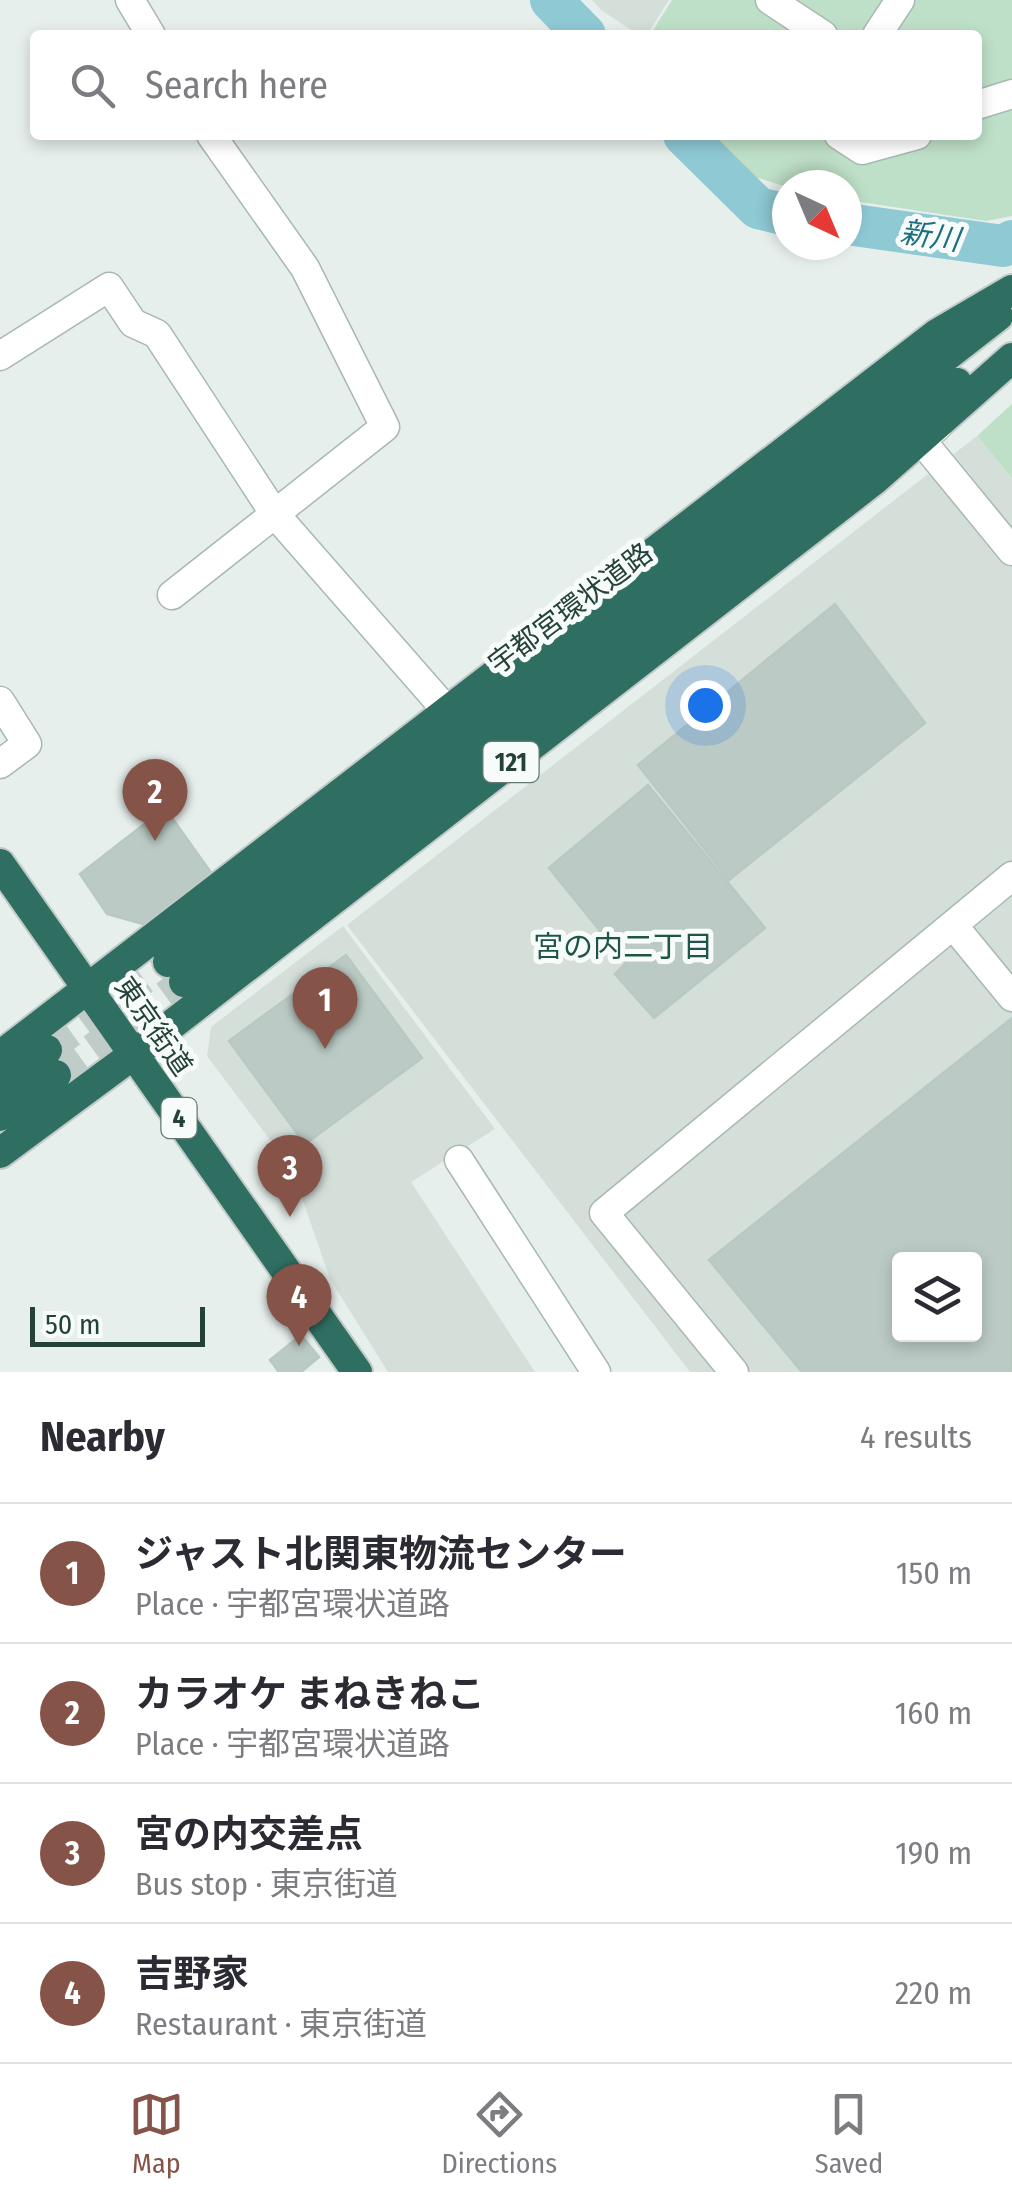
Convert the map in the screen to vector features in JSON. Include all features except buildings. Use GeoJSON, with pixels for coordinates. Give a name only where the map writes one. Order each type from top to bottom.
{"type":"FeatureCollection","features":[{"type":"Feature","properties":{"kind":"highway"},"geometry":{"type":"LineString","coordinates":[[0,1056],[937,334],[1012,290]]}},
{"type":"Feature","properties":{"kind":"highway","name":"宇都宮環状道路"},"geometry":{"type":"LineString","coordinates":[[1012,306],[176,972],[1012,342]]}},
{"type":"Feature","properties":{"kind":"highway","name":"121"},"geometry":{"type":"LineString","coordinates":[[0,1153],[134,1054],[921,440],[1012,358]]}},
{"type":"Feature","properties":{"kind":"highway","name":"東京街道"},"geometry":{"type":"LineString","coordinates":[[0,864],[357,1372]]}},
{"type":"Feature","properties":{"kind":"highway"},"geometry":{"type":"LineString","coordinates":[[0,1083],[52,1063],[0,1116]]}},
{"type":"Feature","properties":{"kind":"street"},"geometry":{"type":"LineString","coordinates":[[130,0],[147,30]]}},
{"type":"Feature","properties":{"kind":"street"},"geometry":{"type":"LineString","coordinates":[[770,0],[815,30]]}},
{"type":"Feature","properties":{"kind":"street"},"geometry":{"type":"LineString","coordinates":[[880,30],[900,0]]}},
{"type":"Feature","properties":{"kind":"street"},"geometry":{"type":"LineString","coordinates":[[982,103],[1012,94]]}},
{"type":"Feature","properties":{"kind":"street"},"geometry":{"type":"LineString","coordinates":[[982,117],[1012,108]]}},
{"type":"Feature","properties":{"kind":"street"},"geometry":{"type":"LineString","coordinates":[[172,595],[384,427],[305,268],[215,140]]}},
{"type":"Feature","properties":{"kind":"street"},"geometry":{"type":"LineString","coordinates":[[846,140],[862,150],[899,140]]}},
{"type":"Feature","properties":{"kind":"street"},"geometry":{"type":"LineString","coordinates":[[0,356],[110,287],[133,323],[158,334],[274,512],[448,712]]}},
{"type":"Feature","properties":{"kind":"street"},"geometry":{"type":"LineString","coordinates":[[1012,366],[921,440],[1012,551]]}},
{"type":"Feature","properties":{"kind":"street"},"geometry":{"type":"LineString","coordinates":[[0,701],[28,744],[0,764]]}},
{"type":"Feature","properties":{"kind":"street"},"geometry":{"type":"LineString","coordinates":[[734,1372],[604,1213],[1012,876]]}},
{"type":"Feature","properties":{"kind":"street"},"geometry":{"type":"LineString","coordinates":[[953,925],[1012,997]]}},
{"type":"Feature","properties":{"kind":"street"},"geometry":{"type":"LineString","coordinates":[[459,1160],[596,1372]]}},
{"type":"Feature","properties":{"kind":"shaded area"},"geometry":{"type":"Polygon","coordinates":[[[592,0],[669,0],[650,30],[631,30],[592,0]]]}},
{"type":"Feature","properties":{"kind":"shaded area"},"geometry":{"type":"Polygon","coordinates":[[[977,436],[1012,478],[1012,1372],[690,1372],[347,925],[977,436]]]}},
{"type":"Feature","properties":{"kind":"shaded area"},"geometry":{"type":"Polygon","coordinates":[[[343,926],[495,1129],[411,1182],[535,1372],[388,1372],[330,1279],[292,1169],[207,1056],[211,1027],[343,926]]]}},
{"type":"Feature","properties":{"kind":"green space"},"geometry":{"type":"Polygon","coordinates":[[[672,0],[1012,0],[1012,216],[986,221],[862,202],[862,170],[772,170],[772,182],[752,176],[719,140],[982,140],[982,30],[653,30],[672,0]]]}},
{"type":"Feature","properties":{"kind":"green space"},"geometry":{"type":"Polygon","coordinates":[[[1012,404],[1012,478],[977,436],[1012,404]]]}},
{"type":"Feature","properties":{"kind":"waterway","name":"新川"},"geometry":{"type":"LineString","coordinates":[[551,0],[580,30]]}},
{"type":"Feature","properties":{"kind":"waterway","name":"新川"},"geometry":{"type":"LineString","coordinates":[[689,140],[758,208],[772,211]]}},
{"type":"Feature","properties":{"kind":"waterway","name":"新川"},"geometry":{"type":"LineString","coordinates":[[862,226],[1003,246],[1012,241]]}},
{"type":"Feature","properties":{"kind":"tunnel"},"geometry":{"type":"LineString","coordinates":[[47,1050],[168,962]]}},
{"type":"Feature","properties":{"kind":"tunnel"},"geometry":{"type":"LineString","coordinates":[[56,1075],[184,982]]}},
{"type":"Feature","properties":{"kind":"place","name":"カラオケ まねきねこ"},"geometry":{"type":"Point","coordinates":[155,841]}},
{"type":"Feature","properties":{"kind":"place","name":"ジャスト北関東物流センター"},"geometry":{"type":"Point","coordinates":[325,1049]}},
{"type":"Feature","properties":{"kind":"place","name":"宮の内交差点"},"geometry":{"type":"Point","coordinates":[290,1217]}},
{"type":"Feature","properties":{"kind":"place","name":"吉野家"},"geometry":{"type":"Point","coordinates":[299,1346]}},
{"type":"Feature","properties":{"kind":"district","name":"宮の内二丁目"},"geometry":{"type":"Point","coordinates":[623,947]}}]}
